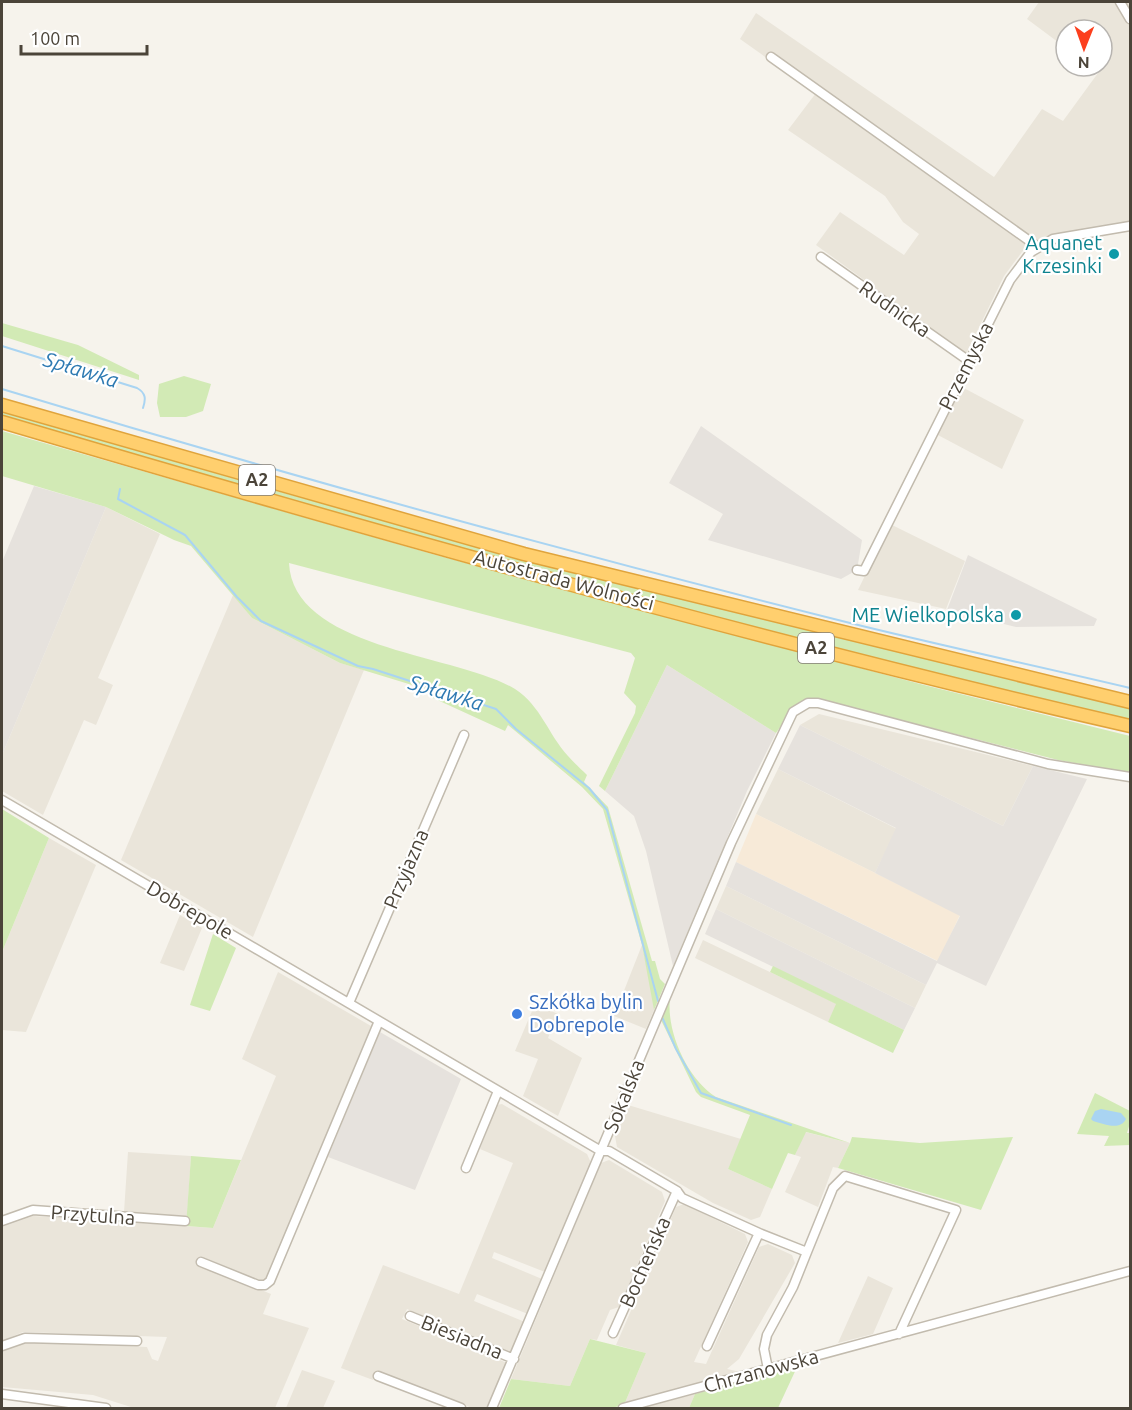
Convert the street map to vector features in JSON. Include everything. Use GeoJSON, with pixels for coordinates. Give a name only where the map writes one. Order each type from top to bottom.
{"type":"FeatureCollection","features":[{"type":"Feature","properties":{"kind":"highway","name":"Autostrada Wolności"},"geometry":{"type":"LineString","coordinates":[[2,405],[524,554],[1131,702]]}},
{"type":"Feature","properties":{"kind":"highway","name":"Autostrada Wolności"},"geometry":{"type":"LineString","coordinates":[[2,422],[515,568],[915,674],[1131,726]]}},
{"type":"Feature","properties":{"kind":"street"},"geometry":{"type":"LineString","coordinates":[[1120,2],[1131,19]]}},
{"type":"Feature","properties":{"kind":"street"},"geometry":{"type":"LineString","coordinates":[[771,57],[1038,247]]}},
{"type":"Feature","properties":{"kind":"street","name":"Przemyska"},"geometry":{"type":"LineString","coordinates":[[857,570],[864,571],[1010,280],[1038,247],[1053,239],[1131,225]]}},
{"type":"Feature","properties":{"kind":"street","name":"Rudnicka"},"geometry":{"type":"LineString","coordinates":[[821,257],[969,361]]}},
{"type":"Feature","properties":{"kind":"street","name":"Sokalska"},"geometry":{"type":"LineString","coordinates":[[492,1408],[712,887],[793,712],[808,703],[818,703],[1048,764],[1131,777]]}},
{"type":"Feature","properties":{"kind":"street","name":"Przyjazna"},"geometry":{"type":"LineString","coordinates":[[349,1004],[464,735]]}},
{"type":"Feature","properties":{"kind":"street","name":"Dobrepole"},"geometry":{"type":"LineString","coordinates":[[2,800],[601,1151]]}},
{"type":"Feature","properties":{"kind":"street"},"geometry":{"type":"LineString","coordinates":[[201,1262],[258,1285],[265,1286],[270,1281],[379,1021]]}},
{"type":"Feature","properties":{"kind":"street"},"geometry":{"type":"LineString","coordinates":[[466,1168],[498,1091]]}},
{"type":"Feature","properties":{"kind":"street","name":"Bocheńska"},"geometry":{"type":"LineString","coordinates":[[601,1151],[609,1151],[676,1191],[681,1198],[807,1252]]}},
{"type":"Feature","properties":{"kind":"street"},"geometry":{"type":"LineString","coordinates":[[768,1369],[764,1349],[767,1335],[793,1287],[833,1188],[845,1176],[956,1210],[899,1334]]}},
{"type":"Feature","properties":{"kind":"street","name":"Bocheńska"},"geometry":{"type":"LineString","coordinates":[[613,1334],[676,1191]]}},
{"type":"Feature","properties":{"kind":"street","name":"Przytulna"},"geometry":{"type":"LineString","coordinates":[[2,1221],[33,1210],[185,1221]]}},
{"type":"Feature","properties":{"kind":"street"},"geometry":{"type":"LineString","coordinates":[[707,1346],[759,1233]]}},
{"type":"Feature","properties":{"kind":"street","name":"Chrzanowska"},"geometry":{"type":"LineString","coordinates":[[623,1408],[1131,1271]]}},
{"type":"Feature","properties":{"kind":"street","name":"Biesiadna"},"geometry":{"type":"LineString","coordinates":[[410,1316],[514,1359]]}},
{"type":"Feature","properties":{"kind":"street"},"geometry":{"type":"LineString","coordinates":[[2,1346],[25,1338],[137,1341]]}},
{"type":"Feature","properties":{"kind":"street"},"geometry":{"type":"LineString","coordinates":[[378,1376],[461,1408]]}},
{"type":"Feature","properties":{"kind":"street"},"geometry":{"type":"LineString","coordinates":[[2,1394],[106,1408]]}},
{"type":"Feature","properties":{"kind":"shaded area"},"geometry":{"type":"Polygon","coordinates":[[[1039,2],[1130,2],[1130,223],[1054,234],[1025,248],[1004,276],[966,354],[816,245],[840,212],[904,255],[919,234],[903,222],[885,196],[788,130],[816,93],[740,39],[756,13],[994,177],[1042,109],[1063,121],[1094,78],[1114,78],[1114,18],[1054,18],[1054,39],[1027,19],[1039,2]]]}},
{"type":"Feature","properties":{"kind":"shaded area"},"geometry":{"type":"Polygon","coordinates":[[[960,386],[1024,420],[1002,469],[936,434],[960,386]]]}},
{"type":"Feature","properties":{"kind":"shaded area"},"geometry":{"type":"Polygon","coordinates":[[[701,426],[862,540],[857,570],[841,579],[708,540],[723,514],[669,483],[701,426]]]}},
{"type":"Feature","properties":{"kind":"shaded area"},"geometry":{"type":"Polygon","coordinates":[[[34,486],[106,507],[2,755],[2,562],[34,486]]]}},
{"type":"Feature","properties":{"kind":"shaded area"},"geometry":{"type":"Polygon","coordinates":[[[106,507],[160,534],[98,678],[113,685],[96,725],[84,720],[43,815],[2,791],[2,755],[106,507]]]}},
{"type":"Feature","properties":{"kind":"shaded area"},"geometry":{"type":"Polygon","coordinates":[[[890,524],[965,561],[946,609],[858,590],[890,524]]]}},
{"type":"Feature","properties":{"kind":"shaded area"},"geometry":{"type":"Polygon","coordinates":[[[968,555],[1097,619],[1094,626],[1016,627],[947,610],[968,555]]]}},
{"type":"Feature","properties":{"kind":"shaded area"},"geometry":{"type":"Polygon","coordinates":[[[233,595],[252,618],[340,663],[364,670],[253,937],[121,860],[233,595]]]}},
{"type":"Feature","properties":{"kind":"shaded area"},"geometry":{"type":"Polygon","coordinates":[[[667,665],[776,733],[747,791],[673,966],[646,851],[634,816],[605,791],[667,665]]]}},
{"type":"Feature","properties":{"kind":"shaded area"},"geometry":{"type":"Polygon","coordinates":[[[819,714],[1033,766],[1003,826],[800,725],[819,714]]]}},
{"type":"Feature","properties":{"kind":"shaded area"},"geometry":{"type":"Polygon","coordinates":[[[800,725],[1003,826],[1033,766],[1087,779],[986,986],[937,963],[926,985],[726,886],[736,862],[937,961],[960,916],[875,873],[896,828],[778,769],[800,725]]]}},
{"type":"Feature","properties":{"kind":"shaded area"},"geometry":{"type":"Polygon","coordinates":[[[778,769],[897,829],[875,873],[756,814],[778,769]]]}},
{"type":"Feature","properties":{"kind":"shaded area"},"geometry":{"type":"Polygon","coordinates":[[[756,814],[960,915],[938,961],[736,862],[756,814]]]}},
{"type":"Feature","properties":{"kind":"shaded area"},"geometry":{"type":"Polygon","coordinates":[[[49,838],[96,865],[26,1032],[2,1030],[2,952],[49,838]]]}},
{"type":"Feature","properties":{"kind":"shaded area"},"geometry":{"type":"Polygon","coordinates":[[[726,886],[926,985],[915,1008],[716,909],[726,886]]]}},
{"type":"Feature","properties":{"kind":"shaded area"},"geometry":{"type":"Polygon","coordinates":[[[716,909],[915,1008],[904,1030],[705,934],[716,909]]]}},
{"type":"Feature","properties":{"kind":"shaded area"},"geometry":{"type":"Polygon","coordinates":[[[180,915],[202,928],[184,971],[160,963],[180,915]]]}},
{"type":"Feature","properties":{"kind":"shaded area"},"geometry":{"type":"Polygon","coordinates":[[[703,940],[837,1004],[828,1022],[695,958],[703,940]]]}},
{"type":"Feature","properties":{"kind":"shaded area"},"geometry":{"type":"Polygon","coordinates":[[[642,945],[654,1001],[654,1010],[646,1029],[614,1016],[642,945]]]}},
{"type":"Feature","properties":{"kind":"shaded area"},"geometry":{"type":"Polygon","coordinates":[[[278,972],[371,1026],[266,1280],[260,1282],[198,1264],[271,1294],[263,1314],[309,1328],[275,1408],[134,1408],[93,1395],[2,1387],[2,1352],[24,1342],[147,1347],[152,1359],[158,1361],[167,1337],[23,1332],[2,1341],[2,1227],[33,1216],[213,1228],[276,1076],[242,1059],[278,972]]]}},
{"type":"Feature","properties":{"kind":"shaded area"},"geometry":{"type":"Polygon","coordinates":[[[535,1004],[558,1014],[548,1038],[582,1058],[558,1116],[523,1096],[538,1059],[515,1051],[535,1004]]]}},
{"type":"Feature","properties":{"kind":"shaded area"},"geometry":{"type":"Polygon","coordinates":[[[380,1032],[461,1079],[415,1190],[328,1157],[380,1032]]]}},
{"type":"Feature","properties":{"kind":"shaded area"},"geometry":{"type":"Polygon","coordinates":[[[502,1104],[587,1154],[591,1163],[545,1272],[494,1252],[492,1258],[542,1279],[528,1314],[477,1294],[474,1301],[525,1322],[512,1353],[407,1309],[402,1319],[507,1363],[488,1408],[472,1408],[377,1371],[373,1380],[341,1368],[383,1265],[459,1294],[513,1163],[480,1149],[497,1105],[502,1104]]]}},
{"type":"Feature","properties":{"kind":"shaded area"},"geometry":{"type":"Polygon","coordinates":[[[628,1105],[741,1139],[728,1169],[772,1189],[760,1217],[751,1220],[713,1203],[617,1147],[615,1136],[628,1105]]]}},
{"type":"Feature","properties":{"kind":"shaded area"},"geometry":{"type":"Polygon","coordinates":[[[805,1132],[850,1143],[838,1168],[833,1167],[818,1207],[785,1192],[801,1157],[795,1155],[805,1132]]]}},
{"type":"Feature","properties":{"kind":"shaded area"},"geometry":{"type":"Polygon","coordinates":[[[128,1152],[191,1156],[187,1216],[124,1212],[128,1152]]]}},
{"type":"Feature","properties":{"kind":"shaded area"},"geometry":{"type":"Polygon","coordinates":[[[609,1160],[662,1192],[665,1201],[619,1307],[610,1310],[597,1340],[590,1339],[570,1386],[511,1379],[601,1163],[609,1160]]]}},
{"type":"Feature","properties":{"kind":"shaded area"},"geometry":{"type":"Polygon","coordinates":[[[684,1204],[745,1234],[748,1242],[694,1362],[706,1364],[759,1247],[768,1244],[792,1255],[795,1263],[739,1359],[727,1369],[745,1373],[624,1405],[646,1353],[616,1345],[676,1207],[684,1204]]]}},
{"type":"Feature","properties":{"kind":"shaded area"},"geometry":{"type":"Polygon","coordinates":[[[868,1276],[893,1288],[873,1334],[838,1343],[868,1276]]]}},
{"type":"Feature","properties":{"kind":"shaded area"},"geometry":{"type":"Polygon","coordinates":[[[302,1370],[335,1381],[323,1408],[286,1408],[302,1370]]]}},
{"type":"Feature","properties":{"kind":"shaded area"},"geometry":{"type":"Polygon","coordinates":[[[695,1394],[689,1408],[641,1408],[695,1394]]]}},
{"type":"Feature","properties":{"kind":"green space"},"geometry":{"type":"Polygon","coordinates":[[[2,323],[78,345],[139,375],[139,380],[2,336],[2,323]]]}},
{"type":"Feature","properties":{"kind":"green space"},"geometry":{"type":"Polygon","coordinates":[[[184,376],[211,384],[203,411],[186,417],[160,417],[157,403],[159,384],[184,376]]]}},
{"type":"Feature","properties":{"kind":"green space"},"geometry":{"type":"Polygon","coordinates":[[[2,411],[266,488],[590,577],[1130,707],[1130,721],[846,651],[423,538],[2,416],[2,411]]]}},
{"type":"Feature","properties":{"kind":"green space"},"geometry":{"type":"Polygon","coordinates":[[[2,431],[436,555],[924,685],[1130,736],[1130,773],[1058,760],[829,702],[794,707],[776,733],[667,665],[605,791],[599,786],[635,713],[636,706],[624,693],[635,658],[631,653],[289,563],[298,592],[318,614],[347,632],[382,646],[489,677],[515,689],[538,712],[561,748],[587,775],[584,782],[608,807],[652,961],[655,961],[660,979],[665,984],[654,1010],[642,945],[603,809],[582,787],[508,725],[505,731],[433,698],[435,692],[340,663],[252,618],[191,546],[106,507],[2,476],[2,431]]]}},
{"type":"Feature","properties":{"kind":"green space"},"geometry":{"type":"Polygon","coordinates":[[[2,809],[49,838],[2,952],[2,809]]]}},
{"type":"Feature","properties":{"kind":"green space"},"geometry":{"type":"Polygon","coordinates":[[[213,934],[236,948],[210,1011],[190,1005],[213,934]]]}},
{"type":"Feature","properties":{"kind":"green space"},"geometry":{"type":"Polygon","coordinates":[[[773,966],[904,1030],[893,1053],[828,1022],[836,1004],[770,972],[773,966]]]}},
{"type":"Feature","properties":{"kind":"green space"},"geometry":{"type":"Polygon","coordinates":[[[670,998],[671,1025],[675,1039],[696,1079],[706,1089],[716,1097],[850,1143],[806,1132],[795,1155],[788,1153],[772,1189],[728,1169],[750,1115],[701,1097],[696,1092],[660,1018],[670,998]]]}},
{"type":"Feature","properties":{"kind":"green space"},"geometry":{"type":"Polygon","coordinates":[[[1095,1093],[1130,1111],[1127,1133],[1130,1133],[1130,1145],[1104,1146],[1109,1136],[1077,1134],[1095,1093]]]}},
{"type":"Feature","properties":{"kind":"green space"},"geometry":{"type":"Polygon","coordinates":[[[852,1137],[920,1143],[1013,1137],[981,1210],[838,1168],[852,1137]]]}},
{"type":"Feature","properties":{"kind":"green space"},"geometry":{"type":"Polygon","coordinates":[[[191,1156],[241,1160],[213,1228],[186,1226],[191,1156]]]}},
{"type":"Feature","properties":{"kind":"green space"},"geometry":{"type":"Polygon","coordinates":[[[590,1339],[646,1353],[624,1405],[611,1408],[499,1408],[511,1379],[570,1386],[590,1339]]]}},
{"type":"Feature","properties":{"kind":"green space"},"geometry":{"type":"Polygon","coordinates":[[[798,1365],[778,1408],[689,1408],[695,1394],[798,1365]]]}},
{"type":"Feature","properties":{"kind":"water"},"geometry":{"type":"Polygon","coordinates":[[[1101,1109],[1121,1113],[1126,1119],[1116,1126],[1093,1121],[1091,1119],[1095,1111],[1101,1109]]]}},
{"type":"Feature","properties":{"kind":"waterway","name":"Spławka"},"geometry":{"type":"LineString","coordinates":[[2,346],[137,388],[144,397],[143,408]]}},
{"type":"Feature","properties":{"kind":"waterway"},"geometry":{"type":"LineString","coordinates":[[2,389],[318,482],[637,568],[885,631],[1130,688]]}},
{"type":"Feature","properties":{"kind":"waterway","name":"Spławka"},"geometry":{"type":"LineString","coordinates":[[120,489],[118,499],[185,535],[237,597],[261,621],[358,666],[496,709],[516,729],[589,788],[607,810],[658,1001]]}},
{"type":"Feature","properties":{"kind":"waterway","name":"Spławka"},"geometry":{"type":"LineString","coordinates":[[662,1017],[676,1049],[701,1093],[791,1125]]}},
{"type":"Feature","properties":{"kind":"place","name":"Aquanet Krzesinki"},"geometry":{"type":"Point","coordinates":[1114,254]}},
{"type":"Feature","properties":{"kind":"place","name":"ME Wielkopolska"},"geometry":{"type":"Point","coordinates":[1016,615]}},
{"type":"Feature","properties":{"kind":"place","name":"Szkółka bylin Dobrepole"},"geometry":{"type":"Point","coordinates":[517,1014]}}]}
